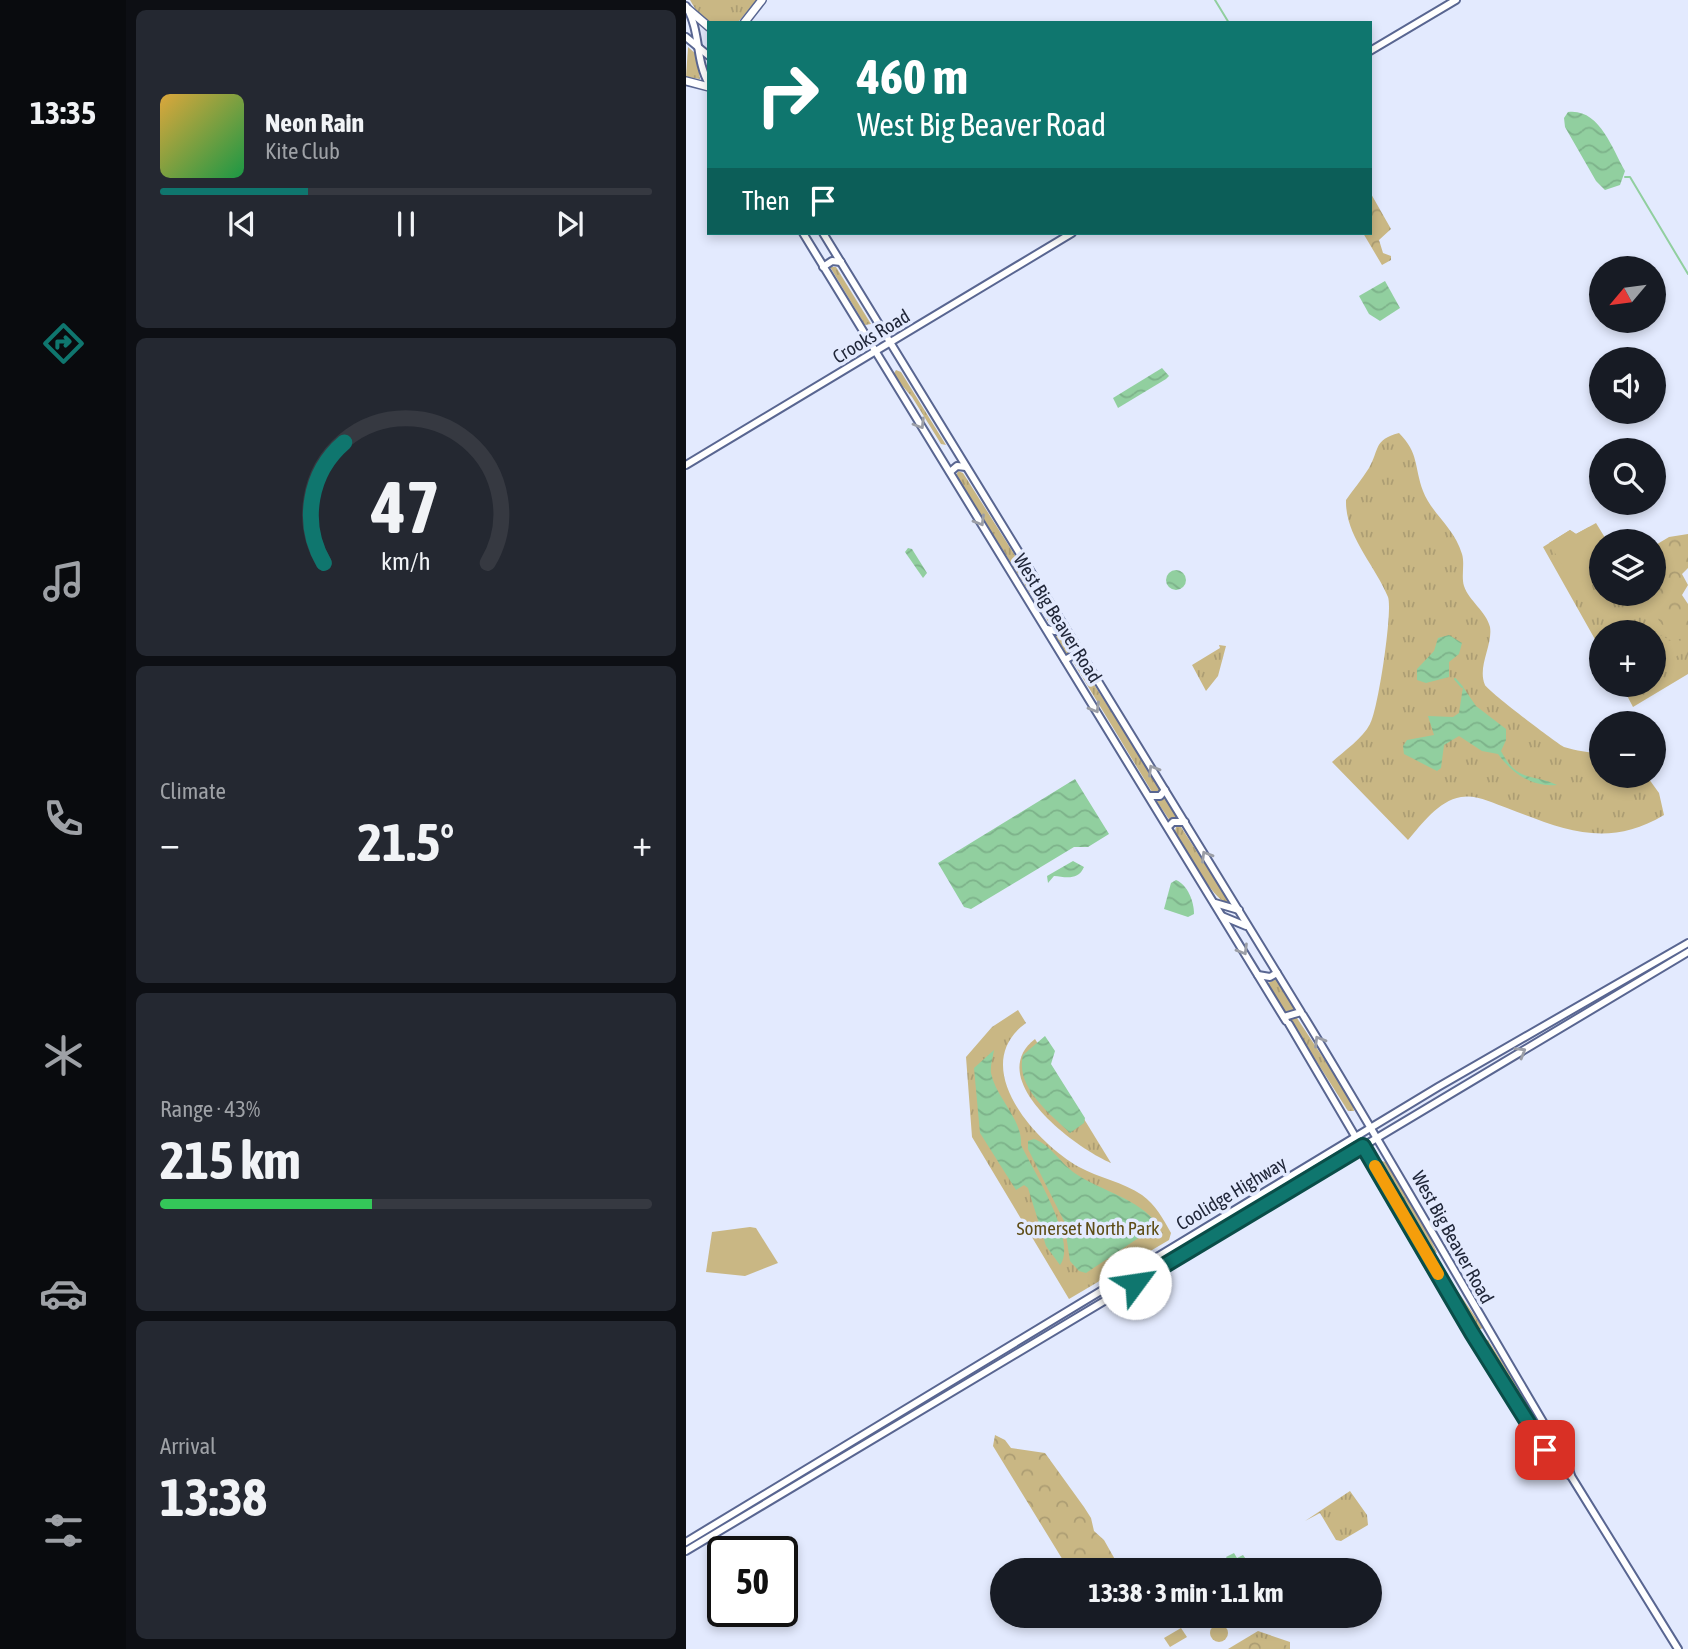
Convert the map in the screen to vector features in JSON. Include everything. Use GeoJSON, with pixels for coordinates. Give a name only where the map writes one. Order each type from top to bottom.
{"type":"FeatureCollection","features":[{"type":"Feature","properties":{"kind":"highway"},"geometry":{"type":"LineString","coordinates":[[744,21],[762,0]]}},
{"type":"Feature","properties":{"kind":"highway"},"geometry":{"type":"LineString","coordinates":[[687,7],[707,25]]}},
{"type":"Feature","properties":{"kind":"highway"},"geometry":{"type":"LineString","coordinates":[[686,81],[707,85]]}},
{"type":"Feature","properties":{"kind":"main road"},"geometry":{"type":"LineString","coordinates":[[1372,50],[1456,0]]}},
{"type":"Feature","properties":{"kind":"main road"},"geometry":{"type":"LineString","coordinates":[[687,7],[697,28],[707,77]]}},
{"type":"Feature","properties":{"kind":"main road"},"geometry":{"type":"LineString","coordinates":[[686,37],[707,54]]}},
{"type":"Feature","properties":{"kind":"main road","name":"West Big Beaver Road"},"geometry":{"type":"LineString","coordinates":[[804,235],[1357,1136],[1539,1441],[1559,1471],[1571,1476]]}},
{"type":"Feature","properties":{"kind":"main road","name":"West Big Beaver Road"},"geometry":{"type":"LineString","coordinates":[[824,235],[1391,1159],[1454,1274],[1568,1464],[1571,1476],[1678,1649]]}},
{"type":"Feature","properties":{"kind":"main road","name":"Crooks Road"},"geometry":{"type":"LineString","coordinates":[[686,465],[1069,235]]}},
{"type":"Feature","properties":{"kind":"main road"},"geometry":{"type":"LineString","coordinates":[[811,246],[820,248],[828,242]]}},
{"type":"Feature","properties":{"kind":"main road"},"geometry":{"type":"LineString","coordinates":[[823,267],[832,261],[841,262]]}},
{"type":"Feature","properties":{"kind":"main road"},"geometry":{"type":"LineString","coordinates":[[861,328],[871,329],[878,323]]}},
{"type":"Feature","properties":{"kind":"main road"},"geometry":{"type":"LineString","coordinates":[[887,371],[894,365],[905,367]]}},
{"type":"Feature","properties":{"kind":"main road"},"geometry":{"type":"LineString","coordinates":[[935,448],[945,451],[953,446]]}},
{"type":"Feature","properties":{"kind":"main road"},"geometry":{"type":"LineString","coordinates":[[950,472],[957,466],[966,467]]}},
{"type":"Feature","properties":{"kind":"main road"},"geometry":{"type":"LineString","coordinates":[[1047,629],[1055,631],[1064,625]]}},
{"type":"Feature","properties":{"kind":"main road"},"geometry":{"type":"LineString","coordinates":[[1065,660],[1074,654],[1083,656]]}},
{"type":"Feature","properties":{"kind":"main road"},"geometry":{"type":"LineString","coordinates":[[1149,796],[1160,796],[1165,790]]}},
{"type":"Feature","properties":{"kind":"main road"},"geometry":{"type":"LineString","coordinates":[[1168,827],[1176,821],[1185,822]]}},
{"type":"Feature","properties":{"kind":"main road"},"geometry":{"type":"LineString","coordinates":[[1214,902],[1226,909],[1238,910]]}},
{"type":"Feature","properties":{"kind":"main road"},"geometry":{"type":"LineString","coordinates":[[1222,916],[1249,928]]}},
{"type":"Feature","properties":{"kind":"main road","name":"Coolidge Highway"},"geometry":{"type":"LineString","coordinates":[[686,1551],[984,1368],[1051,1322],[1268,1188],[1688,943]]}},
{"type":"Feature","properties":{"kind":"main road","name":"Coolidge Highway"},"geometry":{"type":"LineString","coordinates":[[686,1542],[984,1368],[1053,1332],[1688,952]]}},
{"type":"Feature","properties":{"kind":"main road"},"geometry":{"type":"LineString","coordinates":[[1258,975],[1270,977],[1277,973]]}},
{"type":"Feature","properties":{"kind":"main road"},"geometry":{"type":"LineString","coordinates":[[1601,995],[1598,999],[1601,1004]]}},
{"type":"Feature","properties":{"kind":"main road"},"geometry":{"type":"LineString","coordinates":[[1286,1021],[1302,1014]]}},
{"type":"Feature","properties":{"kind":"main road"},"geometry":{"type":"LineString","coordinates":[[1468,1069],[1473,1076],[1471,1082]]}},
{"type":"Feature","properties":{"kind":"main road"},"geometry":{"type":"LineString","coordinates":[[1408,1105],[1412,1115]]}},
{"type":"Feature","properties":{"kind":"main road"},"geometry":{"type":"LineString","coordinates":[[1344,1116],[1355,1115],[1361,1110]]}},
{"type":"Feature","properties":{"kind":"main road"},"geometry":{"type":"LineString","coordinates":[[1373,1163],[1381,1156],[1391,1159]]}},
{"type":"Feature","properties":{"kind":"main road"},"geometry":{"type":"LineString","coordinates":[[1308,1164],[1314,1170],[1312,1176]]}},
{"type":"Feature","properties":{"kind":"main road"},"geometry":{"type":"LineString","coordinates":[[1268,1188],[1267,1196],[1271,1200]]}},
{"type":"Feature","properties":{"kind":"main road"},"geometry":{"type":"LineString","coordinates":[[1244,1203],[1248,1209],[1247,1215]]}},
{"type":"Feature","properties":{"kind":"main road"},"geometry":{"type":"LineString","coordinates":[[1427,1255],[1437,1258],[1444,1253]]}},
{"type":"Feature","properties":{"kind":"main road"},"geometry":{"type":"LineString","coordinates":[[1439,1277],[1445,1272],[1454,1274]]}},
{"type":"Feature","properties":{"kind":"main road"},"geometry":{"type":"LineString","coordinates":[[1071,1310],[1069,1315],[1073,1320]]}},
{"type":"Feature","properties":{"kind":"main road"},"geometry":{"type":"LineString","coordinates":[[1051,1322],[1053,1332]]}},
{"type":"Feature","properties":{"kind":"main road"},"geometry":{"type":"LineString","coordinates":[[1477,1340],[1480,1333],[1489,1334]]}},
{"type":"Feature","properties":{"kind":"main road"},"geometry":{"type":"LineString","coordinates":[[1539,1441],[1548,1442],[1553,1438]]}},
{"type":"Feature","properties":{"kind":"green space"},"geometry":{"type":"Polygon","coordinates":[[[690,0],[758,0],[739,21],[708,21],[699,14],[690,0]]]}},
{"type":"Feature","properties":{"kind":"green space"},"geometry":{"type":"Polygon","coordinates":[[[688,47],[696,54],[700,79],[686,77],[688,47]]]}},
{"type":"Feature","properties":{"kind":"green space"},"geometry":{"type":"Polygon","coordinates":[[[1372,196],[1391,229],[1379,240],[1383,253],[1391,256],[1391,260],[1382,265],[1364,235],[1372,235],[1372,196]]]}},
{"type":"Feature","properties":{"kind":"green space"},"geometry":{"type":"Polygon","coordinates":[[[830,267],[836,267],[871,324],[865,325],[830,267]]]}},
{"type":"Feature","properties":{"kind":"green space"},"geometry":{"type":"Polygon","coordinates":[[[896,370],[901,372],[946,445],[941,444],[912,397],[893,375],[896,370]]]}},
{"type":"Feature","properties":{"kind":"green space"},"geometry":{"type":"Polygon","coordinates":[[[1399,433],[1410,447],[1423,491],[1458,544],[1463,558],[1464,586],[1490,627],[1483,671],[1485,685],[1564,747],[1589,752],[1589,788],[1655,788],[1664,815],[1643,825],[1604,834],[1567,829],[1467,796],[1453,799],[1438,808],[1408,840],[1332,762],[1367,729],[1381,682],[1387,639],[1388,597],[1355,538],[1346,500],[1369,468],[1378,446],[1399,433]]]}},
{"type":"Feature","properties":{"kind":"green space"},"geometry":{"type":"Polygon","coordinates":[[[958,471],[963,473],[1057,626],[1051,626],[956,476],[958,471]]]}},
{"type":"Feature","properties":{"kind":"green space"},"geometry":{"type":"Polygon","coordinates":[[[1596,523],[1600,529],[1589,529],[1589,606],[1665,606],[1688,626],[1688,674],[1666,687],[1666,620],[1589,620],[1589,629],[1543,547],[1570,530],[1576,534],[1596,523]]]}},
{"type":"Feature","properties":{"kind":"green space"},"geometry":{"type":"Polygon","coordinates":[[[1589,527],[1591,529],[1589,577],[1578,583],[1571,572],[1567,573],[1549,543],[1570,530],[1576,534],[1589,527]]]}},
{"type":"Feature","properties":{"kind":"green space"},"geometry":{"type":"Polygon","coordinates":[[[1688,534],[1688,568],[1682,574],[1688,585],[1682,595],[1688,604],[1688,629],[1666,628],[1666,620],[1659,620],[1653,606],[1666,606],[1666,539],[1688,534]]]}},
{"type":"Feature","properties":{"kind":"green space"},"geometry":{"type":"Polygon","coordinates":[[[1063,631],[1076,651],[1066,655],[1054,635],[1063,631]]]}},
{"type":"Feature","properties":{"kind":"green space"},"geometry":{"type":"Polygon","coordinates":[[[1666,638],[1688,638],[1688,655],[1680,654],[1666,663],[1666,638]]]}},
{"type":"Feature","properties":{"kind":"green space"},"geometry":{"type":"Polygon","coordinates":[[[1219,645],[1226,646],[1218,676],[1206,691],[1192,665],[1220,648],[1219,645]]]}},
{"type":"Feature","properties":{"kind":"green space"},"geometry":{"type":"Polygon","coordinates":[[[1072,660],[1078,660],[1160,786],[1159,791],[1152,792],[1072,660]]]}},
{"type":"Feature","properties":{"kind":"green space"},"geometry":{"type":"Polygon","coordinates":[[[1628,697],[1650,697],[1633,707],[1628,697]]]}},
{"type":"Feature","properties":{"kind":"green space"},"geometry":{"type":"Polygon","coordinates":[[[1165,796],[1178,817],[1170,821],[1156,800],[1165,796]]]}},
{"type":"Feature","properties":{"kind":"green space"},"geometry":{"type":"Polygon","coordinates":[[[1176,827],[1181,827],[1228,904],[1214,893],[1199,872],[1175,831],[1176,827]]]}},
{"type":"Feature","properties":{"kind":"green space"},"geometry":{"type":"Polygon","coordinates":[[[1277,979],[1294,1010],[1285,1012],[1268,983],[1277,979]]]}},
{"type":"Feature","properties":{"kind":"green space","name":"Somerset North Park"},"geometry":{"type":"Polygon","coordinates":[[[1018,1010],[1026,1023],[1010,1041],[1003,1060],[1005,1081],[1027,1122],[1044,1140],[1079,1167],[1142,1195],[1162,1217],[1171,1233],[1169,1240],[1069,1299],[972,1137],[966,1057],[992,1027],[1018,1010]]]}},
{"type":"Feature","properties":{"kind":"green space"},"geometry":{"type":"Polygon","coordinates":[[[1295,1015],[1351,1100],[1354,1111],[1348,1111],[1289,1018],[1295,1015]]]}},
{"type":"Feature","properties":{"kind":"green space","name":"Somerset North Park"},"geometry":{"type":"Polygon","coordinates":[[[1035,1039],[1111,1163],[1057,1128],[1027,1092],[1020,1073],[1022,1055],[1035,1039]]]}},
{"type":"Feature","properties":{"kind":"green space"},"geometry":{"type":"Polygon","coordinates":[[[1381,1161],[1386,1162],[1424,1224],[1437,1253],[1432,1252],[1379,1166],[1381,1161]]]}},
{"type":"Feature","properties":{"kind":"green space"},"geometry":{"type":"Polygon","coordinates":[[[756,1228],[778,1263],[745,1276],[706,1272],[712,1232],[756,1228]]]}},
{"type":"Feature","properties":{"kind":"green space"},"geometry":{"type":"Polygon","coordinates":[[[1448,1277],[1483,1328],[1475,1331],[1446,1281],[1448,1277]]]}},
{"type":"Feature","properties":{"kind":"green space"},"geometry":{"type":"Polygon","coordinates":[[[1488,1340],[1549,1436],[1546,1439],[1481,1342],[1488,1340]]]}},
{"type":"Feature","properties":{"kind":"green space"},"geometry":{"type":"Polygon","coordinates":[[[995,1435],[1005,1440],[1011,1448],[1045,1453],[1084,1507],[1091,1518],[1094,1531],[1104,1540],[1114,1558],[1062,1558],[993,1446],[995,1435]]]}},
{"type":"Feature","properties":{"kind":"green space"},"geometry":{"type":"Polygon","coordinates":[[[1350,1491],[1367,1515],[1368,1525],[1341,1541],[1336,1540],[1320,1513],[1305,1521],[1350,1491]]]}},
{"type":"Feature","properties":{"kind":"green space"},"geometry":{"type":"Polygon","coordinates":[[[1181,1628],[1187,1637],[1170,1647],[1164,1638],[1181,1628]]]}},
{"type":"Feature","properties":{"kind":"green space"},"geometry":{"type":"Polygon","coordinates":[[[1212,1628],[1227,1630],[1225,1639],[1219,1642],[1213,1639],[1210,1633],[1212,1628]]]}},
{"type":"Feature","properties":{"kind":"green space"},"geometry":{"type":"Polygon","coordinates":[[[1258,1631],[1290,1642],[1290,1649],[1228,1649],[1258,1631]]]}},
{"type":"Feature","properties":{"kind":"green space"},"geometry":{"type":"Polygon","coordinates":[[[1259,1637],[1288,1646],[1289,1649],[1244,1649],[1248,1641],[1259,1637]]]}},
{"type":"Feature","properties":{"kind":"water"},"geometry":{"type":"Polygon","coordinates":[[[1568,112],[1579,112],[1588,116],[1603,131],[1625,171],[1620,185],[1605,190],[1596,181],[1565,127],[1564,118],[1568,112]]]}},
{"type":"Feature","properties":{"kind":"water"},"geometry":{"type":"Polygon","coordinates":[[[1385,281],[1400,308],[1380,321],[1369,314],[1359,296],[1385,281]]]}},
{"type":"Feature","properties":{"kind":"water"},"geometry":{"type":"Polygon","coordinates":[[[1162,368],[1169,376],[1166,379],[1118,408],[1113,398],[1162,368]]]}},
{"type":"Feature","properties":{"kind":"water"},"geometry":{"type":"Polygon","coordinates":[[[908,548],[912,549],[927,573],[923,578],[905,552],[908,548]]]}},
{"type":"Feature","properties":{"kind":"water"},"geometry":{"type":"Polygon","coordinates":[[[1176,570],[1183,573],[1186,580],[1183,587],[1176,590],[1169,587],[1166,580],[1169,573],[1176,570]]]}},
{"type":"Feature","properties":{"kind":"water"},"geometry":{"type":"Polygon","coordinates":[[[1449,635],[1462,643],[1459,654],[1449,662],[1449,677],[1426,683],[1417,680],[1417,669],[1434,651],[1438,638],[1449,635]]]}},
{"type":"Feature","properties":{"kind":"water"},"geometry":{"type":"Polygon","coordinates":[[[1463,687],[1476,706],[1506,729],[1506,740],[1501,751],[1514,769],[1557,785],[1539,784],[1523,778],[1498,754],[1482,751],[1459,736],[1444,745],[1441,768],[1437,771],[1404,754],[1403,746],[1407,740],[1434,735],[1428,716],[1453,717],[1459,713],[1463,687]]]}},
{"type":"Feature","properties":{"kind":"water"},"geometry":{"type":"Polygon","coordinates":[[[1075,779],[1109,834],[1088,847],[1074,847],[971,909],[964,907],[938,863],[1075,779]]]}},
{"type":"Feature","properties":{"kind":"water"},"geometry":{"type":"Polygon","coordinates":[[[1073,861],[1084,867],[1078,874],[1071,877],[1054,876],[1048,883],[1047,876],[1073,861]]]}},
{"type":"Feature","properties":{"kind":"water"},"geometry":{"type":"Polygon","coordinates":[[[1176,880],[1187,890],[1193,904],[1194,914],[1188,917],[1164,909],[1171,883],[1176,880]]]}},
{"type":"Feature","properties":{"kind":"water","name":"Somerset North Park"},"geometry":{"type":"Polygon","coordinates":[[[1045,1036],[1055,1051],[1051,1064],[1085,1118],[1084,1123],[1070,1133],[1044,1108],[1024,1078],[1023,1055],[1045,1036]]]}},
{"type":"Feature","properties":{"kind":"water"},"geometry":{"type":"Polygon","coordinates":[[[994,1050],[991,1070],[994,1082],[1014,1118],[1021,1145],[1059,1223],[1064,1254],[1060,1265],[1046,1246],[1028,1188],[1024,1185],[1016,1190],[980,1133],[974,1068],[994,1050]]]}},
{"type":"Feature","properties":{"kind":"water"},"geometry":{"type":"Polygon","coordinates":[[[1034,1139],[1046,1146],[1076,1174],[1141,1208],[1158,1225],[1086,1273],[1079,1271],[1070,1261],[1064,1221],[1028,1149],[1028,1141],[1034,1139]]]}},
{"type":"Feature","properties":{"kind":"water"},"geometry":{"type":"Polygon","coordinates":[[[1234,1553],[1237,1558],[1227,1558],[1234,1553]]]}},
{"type":"Feature","properties":{"kind":"waterway"},"geometry":{"type":"LineString","coordinates":[[1215,0],[1228,21]]}},
{"type":"Feature","properties":{"kind":"waterway"},"geometry":{"type":"LineString","coordinates":[[1625,177],[1630,177],[1688,274]]}},
{"type":"Feature","properties":{"kind":"waterway"},"geometry":{"type":"LineString","coordinates":[[1455,679],[1462,687]]}},
{"type":"Feature","properties":{"kind":"slow traffic"},"geometry":{"type":"LineString","coordinates":[[1375,1166],[1438,1274]]}},
{"type":"Feature","properties":{"kind":"route"},"geometry":{"type":"LineString","coordinates":[[1135,1283],[1363,1146],[1472,1333],[1545,1450]]}}]}
